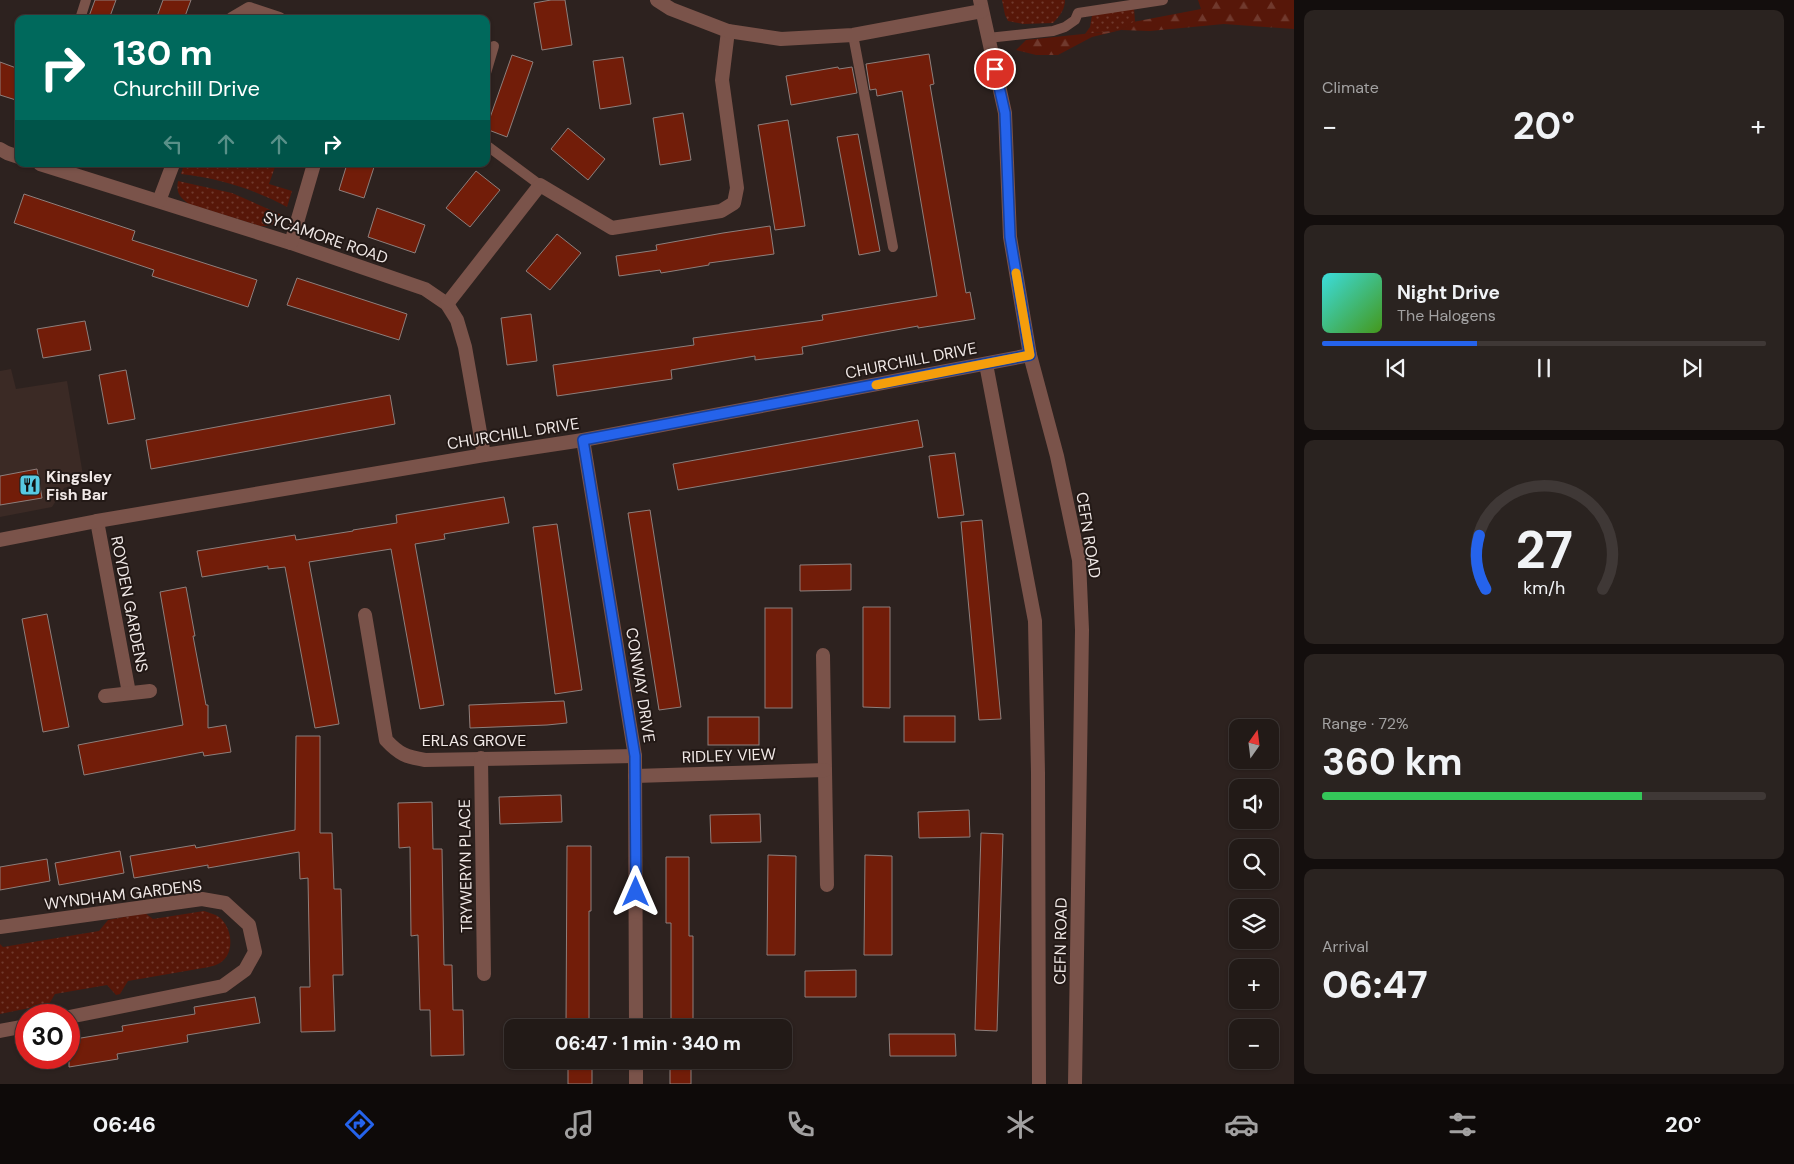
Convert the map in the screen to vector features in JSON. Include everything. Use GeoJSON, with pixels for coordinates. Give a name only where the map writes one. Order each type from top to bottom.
{"type":"FeatureCollection","features":[{"type":"Feature","properties":{"kind":"street"},"geometry":{"type":"LineString","coordinates":[[657,0],[671,9],[728,31],[781,39],[853,35],[981,6]]}},
{"type":"Feature","properties":{"kind":"street","name":"CEFN ROAD"},"geometry":{"type":"LineString","coordinates":[[981,6],[1005,113],[1010,237],[1030,355],[1057,456],[1079,560],[1082,630],[1076,1084]]}},
{"type":"Feature","properties":{"kind":"street"},"geometry":{"type":"LineString","coordinates":[[239,15],[250,9],[267,15]]}},
{"type":"Feature","properties":{"kind":"street"},"geometry":{"type":"LineString","coordinates":[[447,304],[540,185],[612,228],[721,211],[734,203],[737,188],[722,80],[728,31]]}},
{"type":"Feature","properties":{"kind":"street"},"geometry":{"type":"LineString","coordinates":[[0,149],[15,156]]}},
{"type":"Feature","properties":{"kind":"street","name":"SYCAMORE ROAD"},"geometry":{"type":"LineString","coordinates":[[50,167],[292,243],[425,289],[447,304],[457,320],[465,347],[484,456]]}},
{"type":"Feature","properties":{"kind":"street"},"geometry":{"type":"LineString","coordinates":[[159,200],[172,167]]}},
{"type":"Feature","properties":{"kind":"street"},"geometry":{"type":"LineString","coordinates":[[292,243],[313,167]]}},
{"type":"Feature","properties":{"kind":"street","name":"CHURCHILL DRIVE"},"geometry":{"type":"LineString","coordinates":[[0,540],[97,521],[583,440],[1030,355]]}},
{"type":"Feature","properties":{"kind":"street","name":"CEFN ROAD"},"geometry":{"type":"LineString","coordinates":[[986,364],[1035,621],[1038,783],[1039,1084]]}},
{"type":"Feature","properties":{"kind":"street","name":"CONWAY DRIVE"},"geometry":{"type":"LineString","coordinates":[[583,440],[635,756],[636,1019]]}},
{"type":"Feature","properties":{"kind":"street","name":"ROYDEN GARDENS"},"geometry":{"type":"LineString","coordinates":[[97,521],[129,693]]}},
{"type":"Feature","properties":{"kind":"street","name":"ERLAS GROVE"},"geometry":{"type":"LineString","coordinates":[[366,615],[386,740],[396,751],[411,758],[425,760],[635,756]]}},
{"type":"Feature","properties":{"kind":"street"},"geometry":{"type":"LineString","coordinates":[[823,655],[827,885]]}},
{"type":"Feature","properties":{"kind":"street","name":"ROYDEN GARDENS"},"geometry":{"type":"LineString","coordinates":[[105,696],[150,692]]}},
{"type":"Feature","properties":{"kind":"street","name":"TRYWERYN PLACE"},"geometry":{"type":"LineString","coordinates":[[481,758],[484,974]]}},
{"type":"Feature","properties":{"kind":"street","name":"RIDLEY VIEW"},"geometry":{"type":"LineString","coordinates":[[635,776],[825,770]]}},
{"type":"Feature","properties":{"kind":"street","name":"WYNDHAM GARDENS"},"geometry":{"type":"LineString","coordinates":[[0,927],[202,899],[225,903],[249,925],[255,952],[245,970],[223,986],[80,1015]]}},
{"type":"Feature","properties":{"kind":"street"},"geometry":{"type":"LineString","coordinates":[[0,1031],[15,1028]]}},
{"type":"Feature","properties":{"kind":"street"},"geometry":{"type":"LineString","coordinates":[[636,1069],[636,1084]]}},
{"type":"Feature","properties":{"kind":"lane"},"geometry":{"type":"LineString","coordinates":[[81,15],[86,0]]}},
{"type":"Feature","properties":{"kind":"lane"},"geometry":{"type":"LineString","coordinates":[[988,38],[1053,31],[1065,27],[1074,20],[1078,13],[1163,0]]}},
{"type":"Feature","properties":{"kind":"lane"},"geometry":{"type":"LineString","coordinates":[[853,35],[893,247]]}},
{"type":"Feature","properties":{"kind":"lane"},"geometry":{"type":"LineString","coordinates":[[490,60],[494,46]]}},
{"type":"Feature","properties":{"kind":"lane"},"geometry":{"type":"LineString","coordinates":[[490,148],[540,185]]}},
{"type":"Feature","properties":{"kind":"shaded area"},"geometry":{"type":"Polygon","coordinates":[[[11,369],[16,389],[67,381],[84,481],[64,488],[52,507],[0,517],[0,371],[11,369]]]}},
{"type":"Feature","properties":{"kind":"green space"},"geometry":{"type":"Polygon","coordinates":[[[1002,0],[1065,0],[1062,12],[1053,23],[1023,24],[1008,21],[1002,0]]]}},
{"type":"Feature","properties":{"kind":"green space"},"geometry":{"type":"Polygon","coordinates":[[[1198,0],[1294,0],[1294,29],[1224,24],[1150,31],[1121,30],[1133,22],[1201,9],[1198,0]]]}},
{"type":"Feature","properties":{"kind":"green space"},"geometry":{"type":"Polygon","coordinates":[[[1134,7],[1135,22],[1121,30],[1085,34],[1090,27],[1092,15],[1134,7]]]}},
{"type":"Feature","properties":{"kind":"green space"},"geometry":{"type":"Polygon","coordinates":[[[1121,30],[1092,37],[1058,55],[1036,55],[1016,50],[1026,40],[1121,30]]]}},
{"type":"Feature","properties":{"kind":"green space"},"geometry":{"type":"Polygon","coordinates":[[[183,167],[275,167],[269,184],[292,191],[287,207],[236,185],[209,178],[181,174],[183,167]]]}},
{"type":"Feature","properties":{"kind":"green space"},"geometry":{"type":"Polygon","coordinates":[[[178,181],[232,193],[284,216],[274,224],[260,226],[189,204],[179,194],[177,188],[178,181]]]}},
{"type":"Feature","properties":{"kind":"green space"},"geometry":{"type":"Polygon","coordinates":[[[204,911],[214,914],[223,921],[229,933],[230,947],[225,959],[219,964],[209,967],[128,981],[120,994],[116,995],[107,985],[55,994],[49,1004],[15,1004],[15,1011],[0,1014],[0,944],[3,947],[99,931],[108,920],[145,913],[153,919],[204,911]]]}},
{"type":"Feature","properties":{"kind":"building"},"geometry":{"type":"Polygon","coordinates":[[[95,0],[116,0],[110,15],[89,15],[95,0]]]}},
{"type":"Feature","properties":{"kind":"building"},"geometry":{"type":"Polygon","coordinates":[[[163,0],[191,0],[185,15],[157,15],[163,0]]]}},
{"type":"Feature","properties":{"kind":"building"},"geometry":{"type":"Polygon","coordinates":[[[565,0],[572,45],[542,50],[534,3],[565,0]]]}},
{"type":"Feature","properties":{"kind":"building"},"geometry":{"type":"Polygon","coordinates":[[[929,54],[934,84],[930,85],[966,293],[970,292],[975,319],[918,328],[918,326],[802,347],[803,354],[755,360],[755,356],[671,370],[672,379],[557,396],[553,365],[694,345],[693,338],[823,320],[822,315],[937,296],[902,91],[877,96],[876,89],[870,90],[866,64],[929,54]]]}},
{"type":"Feature","properties":{"kind":"building"},"geometry":{"type":"Polygon","coordinates":[[[512,55],[533,62],[507,137],[490,131],[490,118],[512,55]]]}},
{"type":"Feature","properties":{"kind":"building"},"geometry":{"type":"Polygon","coordinates":[[[623,57],[631,104],[600,109],[593,61],[623,57]]]}},
{"type":"Feature","properties":{"kind":"building"},"geometry":{"type":"Polygon","coordinates":[[[0,62],[15,68],[15,100],[0,95],[0,62]]]}},
{"type":"Feature","properties":{"kind":"building"},"geometry":{"type":"Polygon","coordinates":[[[838,67],[839,69],[852,67],[857,93],[791,105],[786,76],[838,67]]]}},
{"type":"Feature","properties":{"kind":"building"},"geometry":{"type":"Polygon","coordinates":[[[683,113],[691,160],[660,165],[653,118],[683,113]]]}},
{"type":"Feature","properties":{"kind":"building"},"geometry":{"type":"Polygon","coordinates":[[[788,120],[805,226],[775,230],[758,125],[788,120]]]}},
{"type":"Feature","properties":{"kind":"building"},"geometry":{"type":"Polygon","coordinates":[[[568,128],[605,159],[588,180],[551,149],[568,128]]]}},
{"type":"Feature","properties":{"kind":"building"},"geometry":{"type":"Polygon","coordinates":[[[858,134],[880,251],[859,255],[837,137],[858,134]]]}},
{"type":"Feature","properties":{"kind":"building"},"geometry":{"type":"Polygon","coordinates":[[[346,167],[374,167],[364,198],[339,190],[346,167]]]}},
{"type":"Feature","properties":{"kind":"building"},"geometry":{"type":"Polygon","coordinates":[[[476,171],[500,190],[470,227],[446,208],[476,171]]]}},
{"type":"Feature","properties":{"kind":"building"},"geometry":{"type":"Polygon","coordinates":[[[24,194],[135,231],[132,240],[257,280],[248,307],[152,276],[154,270],[14,223],[24,194]]]}},
{"type":"Feature","properties":{"kind":"building"},"geometry":{"type":"Polygon","coordinates":[[[377,208],[425,225],[415,253],[368,237],[377,208]]]}},
{"type":"Feature","properties":{"kind":"building"},"geometry":{"type":"Polygon","coordinates":[[[770,226],[774,254],[709,263],[709,265],[661,273],[660,270],[619,276],[616,256],[657,250],[656,245],[770,226]]]}},
{"type":"Feature","properties":{"kind":"building"},"geometry":{"type":"Polygon","coordinates":[[[557,234],[581,253],[550,290],[526,271],[557,234]]]}},
{"type":"Feature","properties":{"kind":"building"},"geometry":{"type":"Polygon","coordinates":[[[297,278],[407,314],[399,340],[287,305],[297,278]]]}},
{"type":"Feature","properties":{"kind":"building"},"geometry":{"type":"Polygon","coordinates":[[[531,314],[537,361],[507,365],[501,318],[531,314]]]}},
{"type":"Feature","properties":{"kind":"building"},"geometry":{"type":"Polygon","coordinates":[[[85,321],[91,350],[43,358],[37,329],[85,321]]]}},
{"type":"Feature","properties":{"kind":"building"},"geometry":{"type":"Polygon","coordinates":[[[126,370],[135,419],[108,424],[99,375],[126,370]]]}},
{"type":"Feature","properties":{"kind":"building"},"geometry":{"type":"Polygon","coordinates":[[[390,395],[395,424],[151,469],[146,440],[390,395]]]}},
{"type":"Feature","properties":{"kind":"building"},"geometry":{"type":"Polygon","coordinates":[[[918,420],[923,447],[678,490],[673,464],[918,420]]]}},
{"type":"Feature","properties":{"kind":"building"},"geometry":{"type":"Polygon","coordinates":[[[955,453],[964,515],[938,518],[929,456],[955,453]]]}},
{"type":"Feature","properties":{"kind":"building"},"geometry":{"type":"Polygon","coordinates":[[[37,469],[42,498],[0,505],[0,476],[37,469]]]}},
{"type":"Feature","properties":{"kind":"building"},"geometry":{"type":"Polygon","coordinates":[[[504,497],[509,523],[444,534],[445,539],[415,544],[444,705],[420,709],[391,549],[309,562],[339,724],[315,728],[285,567],[268,569],[268,566],[202,577],[197,551],[295,535],[296,540],[353,531],[397,523],[396,515],[504,497]]]}},
{"type":"Feature","properties":{"kind":"building"},"geometry":{"type":"Polygon","coordinates":[[[650,510],[681,707],[659,710],[628,513],[650,510]]]}},
{"type":"Feature","properties":{"kind":"building"},"geometry":{"type":"Polygon","coordinates":[[[982,520],[1001,719],[979,720],[961,522],[982,520]]]}},
{"type":"Feature","properties":{"kind":"building"},"geometry":{"type":"Polygon","coordinates":[[[557,524],[582,690],[555,694],[533,527],[557,524]]]}},
{"type":"Feature","properties":{"kind":"building"},"geometry":{"type":"Polygon","coordinates":[[[851,564],[851,590],[800,591],[800,565],[851,564]]]}},
{"type":"Feature","properties":{"kind":"building"},"geometry":{"type":"Polygon","coordinates":[[[186,587],[195,636],[193,636],[206,705],[208,705],[208,728],[226,725],[231,752],[204,756],[203,752],[84,775],[78,745],[183,725],[160,592],[186,587]]]}},
{"type":"Feature","properties":{"kind":"building"},"geometry":{"type":"Polygon","coordinates":[[[863,607],[890,607],[890,708],[863,707],[863,607]]]}},
{"type":"Feature","properties":{"kind":"building"},"geometry":{"type":"Polygon","coordinates":[[[765,608],[792,608],[792,708],[765,708],[765,608]]]}},
{"type":"Feature","properties":{"kind":"building"},"geometry":{"type":"Polygon","coordinates":[[[47,614],[69,727],[43,732],[22,619],[47,614]]]}},
{"type":"Feature","properties":{"kind":"building"},"geometry":{"type":"Polygon","coordinates":[[[564,701],[567,723],[470,728],[469,705],[564,701]]]}},
{"type":"Feature","properties":{"kind":"building"},"geometry":{"type":"Polygon","coordinates":[[[904,716],[955,716],[955,742],[904,742],[904,716]]]}},
{"type":"Feature","properties":{"kind":"building"},"geometry":{"type":"Polygon","coordinates":[[[708,717],[759,717],[759,745],[708,745],[708,717]]]}},
{"type":"Feature","properties":{"kind":"building"},"geometry":{"type":"Polygon","coordinates":[[[296,736],[320,736],[320,833],[332,833],[334,889],[341,889],[343,975],[333,975],[335,1031],[301,1032],[300,987],[310,987],[308,878],[300,879],[299,852],[208,868],[208,865],[134,878],[130,856],[195,845],[196,848],[295,830],[296,736]]]}},
{"type":"Feature","properties":{"kind":"building"},"geometry":{"type":"Polygon","coordinates":[[[561,795],[562,822],[500,824],[499,797],[561,795]]]}},
{"type":"Feature","properties":{"kind":"building"},"geometry":{"type":"Polygon","coordinates":[[[432,802],[433,849],[442,849],[444,965],[452,965],[453,1010],[463,1010],[464,1055],[431,1056],[430,1010],[420,1010],[418,935],[411,936],[410,847],[399,848],[398,803],[432,802]]]}},
{"type":"Feature","properties":{"kind":"building"},"geometry":{"type":"Polygon","coordinates":[[[969,810],[970,837],[919,838],[918,812],[969,810]]]}},
{"type":"Feature","properties":{"kind":"building"},"geometry":{"type":"Polygon","coordinates":[[[760,814],[761,842],[711,843],[710,815],[760,814]]]}},
{"type":"Feature","properties":{"kind":"building"},"geometry":{"type":"Polygon","coordinates":[[[981,833],[1003,834],[997,1031],[975,1030],[981,833]]]}},
{"type":"Feature","properties":{"kind":"building"},"geometry":{"type":"Polygon","coordinates":[[[567,846],[591,846],[589,1019],[566,1019],[567,846]]]}},
{"type":"Feature","properties":{"kind":"building"},"geometry":{"type":"Polygon","coordinates":[[[120,851],[124,873],[59,885],[55,863],[120,851]]]}},
{"type":"Feature","properties":{"kind":"building"},"geometry":{"type":"Polygon","coordinates":[[[768,855],[796,856],[795,955],[767,955],[768,855]]]}},
{"type":"Feature","properties":{"kind":"building"},"geometry":{"type":"Polygon","coordinates":[[[865,855],[892,856],[892,955],[864,955],[865,855]]]}},
{"type":"Feature","properties":{"kind":"building"},"geometry":{"type":"Polygon","coordinates":[[[666,857],[689,857],[689,936],[693,936],[693,1019],[671,1019],[671,923],[666,923],[666,857]]]}},
{"type":"Feature","properties":{"kind":"building"},"geometry":{"type":"Polygon","coordinates":[[[47,859],[50,881],[0,890],[0,867],[47,859]]]}},
{"type":"Feature","properties":{"kind":"building"},"geometry":{"type":"Polygon","coordinates":[[[856,970],[856,997],[805,997],[805,971],[856,970]]]}},
{"type":"Feature","properties":{"kind":"building"},"geometry":{"type":"Polygon","coordinates":[[[255,997],[260,1023],[187,1035],[188,1042],[117,1054],[118,1059],[80,1065],[80,1038],[123,1031],[122,1026],[195,1014],[194,1007],[255,997]]]}},
{"type":"Feature","properties":{"kind":"building"},"geometry":{"type":"Polygon","coordinates":[[[889,1034],[955,1034],[956,1056],[890,1056],[889,1034]]]}},
{"type":"Feature","properties":{"kind":"building"},"geometry":{"type":"Polygon","coordinates":[[[568,1069],[592,1069],[592,1084],[568,1084],[568,1069]]]}},
{"type":"Feature","properties":{"kind":"building"},"geometry":{"type":"Polygon","coordinates":[[[670,1069],[691,1069],[691,1084],[670,1084],[670,1069]]]}},
{"type":"Feature","properties":{"kind":"slow traffic"},"geometry":{"type":"LineString","coordinates":[[876,385],[1030,355],[1016,273]]}},
{"type":"Feature","properties":{"kind":"place","name":"Kingsley Fish Bar"},"geometry":{"type":"Point","coordinates":[30,485]}},
{"type":"Feature","properties":{"kind":"route"},"geometry":{"type":"LineString","coordinates":[[636,892],[635,756],[583,440],[1030,355],[1010,237],[1005,113],[995,69]]}}]}
